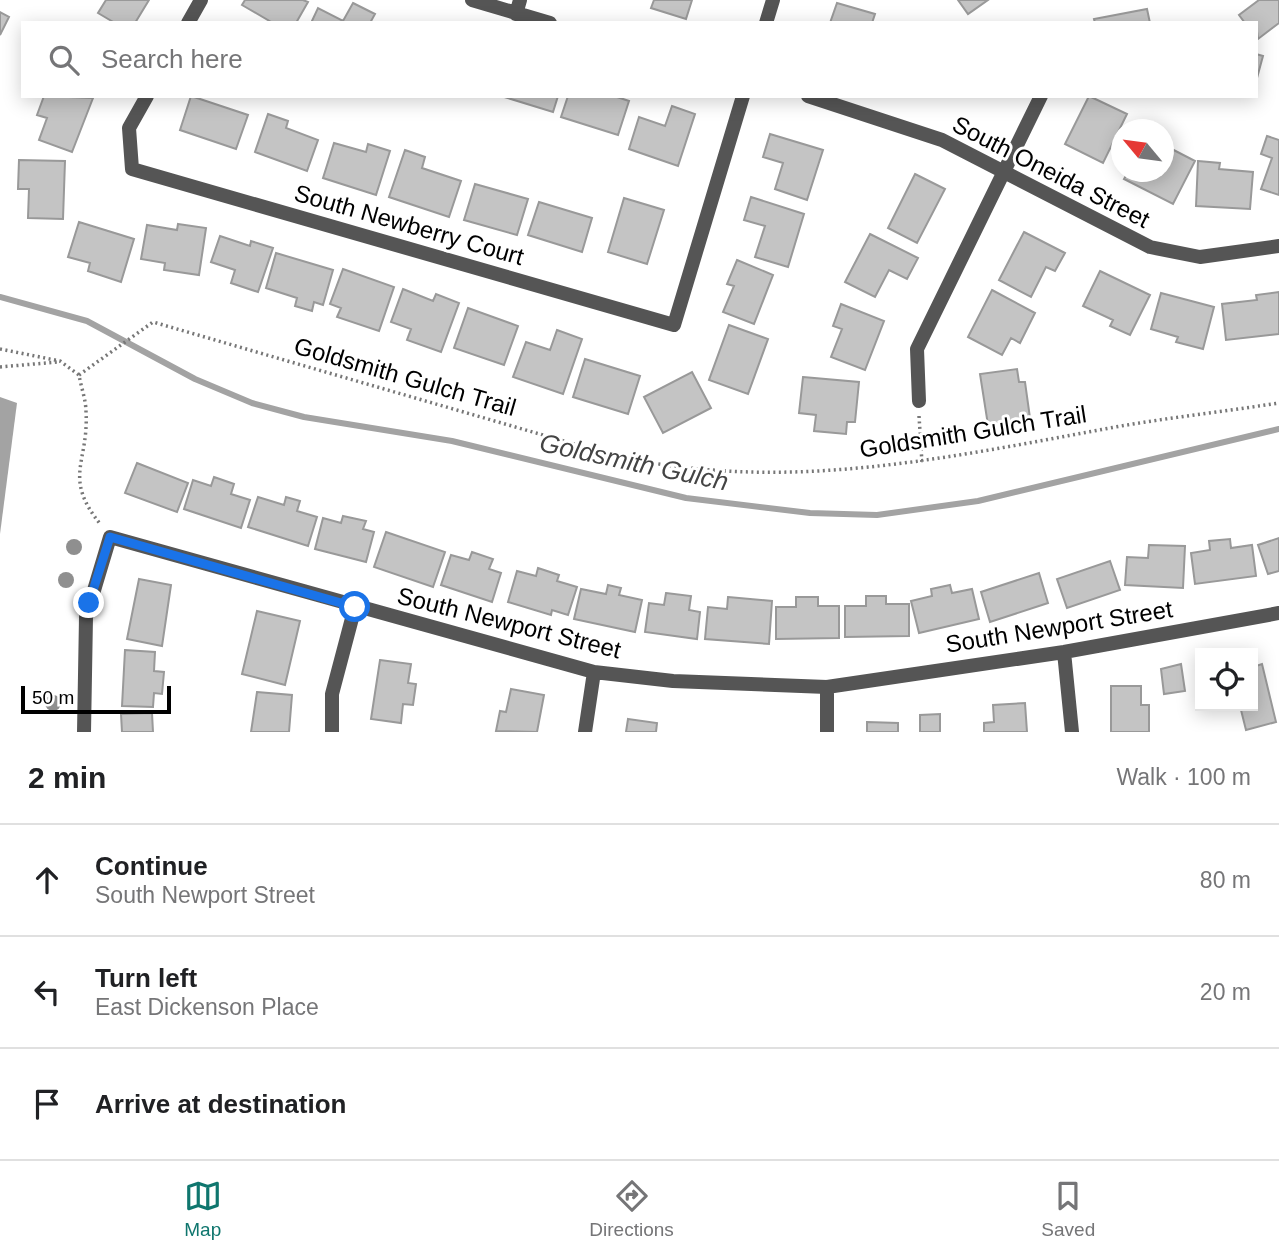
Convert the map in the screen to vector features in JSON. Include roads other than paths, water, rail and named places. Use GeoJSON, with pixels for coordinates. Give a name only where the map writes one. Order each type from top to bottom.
{"type":"FeatureCollection","features":[{"type":"Feature","properties":{"kind":"street"},"geometry":{"type":"LineString","coordinates":[[189,21],[201,0]]}},
{"type":"Feature","properties":{"kind":"street"},"geometry":{"type":"LineString","coordinates":[[472,0],[518,7],[546,21]]}},
{"type":"Feature","properties":{"kind":"street"},"geometry":{"type":"LineString","coordinates":[[767,21],[773,0]]}},
{"type":"Feature","properties":{"kind":"street","name":"South Newberry Court"},"geometry":{"type":"LineString","coordinates":[[145,98],[129,128],[132,169],[674,326],[742,98]]}},
{"type":"Feature","properties":{"kind":"street","name":"South Oneida Street"},"geometry":{"type":"LineString","coordinates":[[814,98],[942,140],[1150,247],[1200,257],[1279,246]]}},
{"type":"Feature","properties":{"kind":"street"},"geometry":{"type":"LineString","coordinates":[[919,401],[917,349],[1040,98]]}},
{"type":"Feature","properties":{"kind":"street","name":"South Newport Street"},"geometry":{"type":"LineString","coordinates":[[84,732],[86,617],[110,537],[594,672],[673,681],[827,687],[1064,652],[1279,613]]}},
{"type":"Feature","properties":{"kind":"street"},"geometry":{"type":"LineString","coordinates":[[332,732],[332,694],[355,607]]}},
{"type":"Feature","properties":{"kind":"street"},"geometry":{"type":"LineString","coordinates":[[1064,652],[1072,732]]}},
{"type":"Feature","properties":{"kind":"street"},"geometry":{"type":"LineString","coordinates":[[585,732],[594,672]]}},
{"type":"Feature","properties":{"kind":"street"},"geometry":{"type":"LineString","coordinates":[[827,687],[827,732]]}},
{"type":"Feature","properties":{"kind":"waterway","name":"Goldsmith Gulch"},"geometry":{"type":"LineString","coordinates":[[0,297],[87,321],[195,379],[252,403],[304,417],[452,441],[686,498],[810,513],[877,515],[978,501],[1279,429]]}}]}
